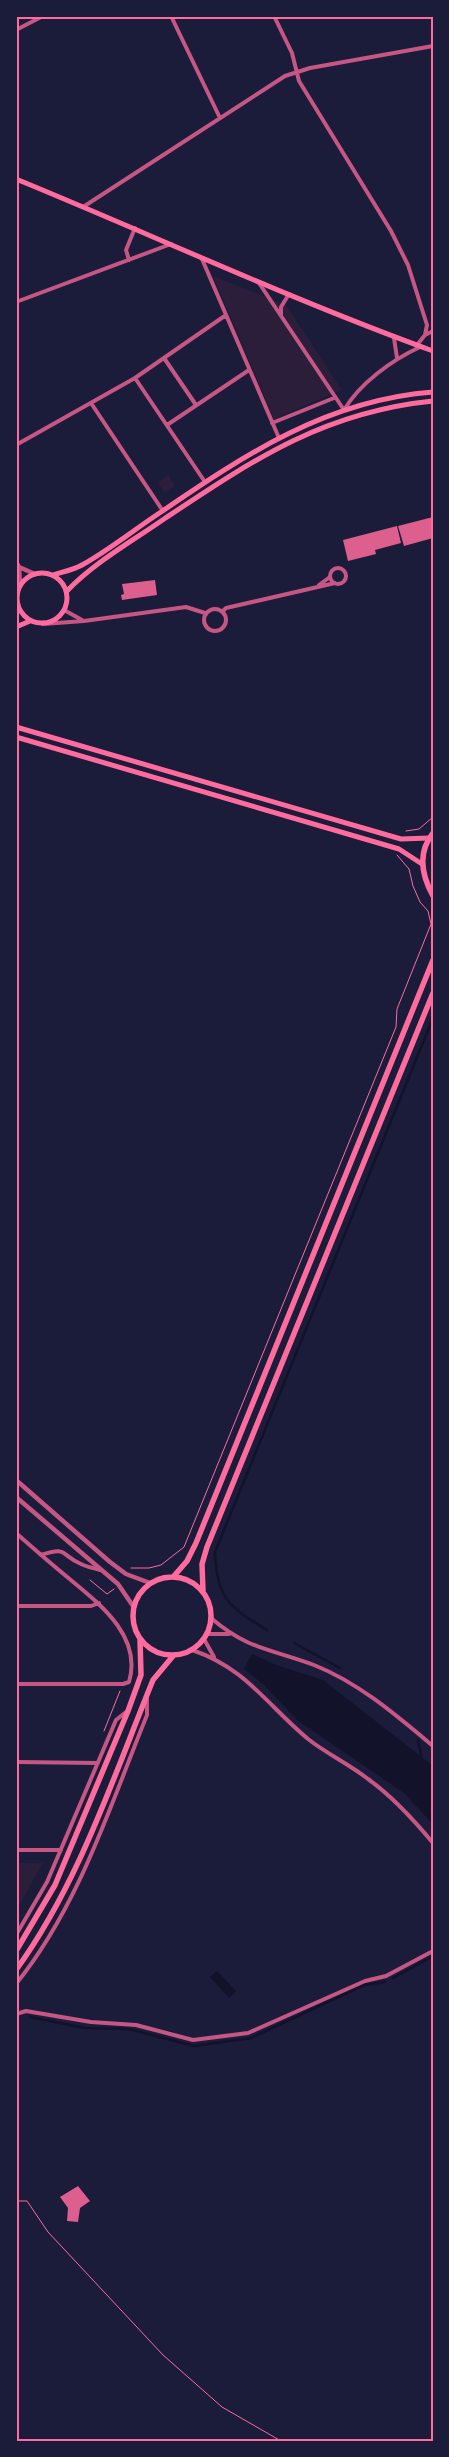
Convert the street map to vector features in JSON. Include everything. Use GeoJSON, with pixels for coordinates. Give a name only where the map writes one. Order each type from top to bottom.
{"type":"FeatureCollection","features":[{"type":"Feature","properties":{"kind":"main road"},"geometry":{"type":"LineString","coordinates":[[16,179],[173,244],[258,282],[433,352]]}},
{"type":"Feature","properties":{"kind":"main road"},"geometry":{"type":"LineString","coordinates":[[53,575],[61,581],[67,592],[64,610],[56,619],[43,624],[30,620],[22,614],[17,606],[17,595],[20,586],[26,578],[35,574],[53,575],[81,566],[205,482],[279,438],[321,417],[400,396],[433,392]]}},
{"type":"Feature","properties":{"kind":"main road"},"geometry":{"type":"LineString","coordinates":[[67,592],[86,572],[264,455],[295,439],[347,417],[399,405],[433,401]]}},
{"type":"Feature","properties":{"kind":"main road"},"geometry":{"type":"LineString","coordinates":[[16,627],[30,620]]}},
{"type":"Feature","properties":{"kind":"main road"},"geometry":{"type":"LineString","coordinates":[[16,727],[401,839],[431,835]]}},
{"type":"Feature","properties":{"kind":"main road"},"geometry":{"type":"LineString","coordinates":[[16,737],[399,849],[422,864]]}},
{"type":"Feature","properties":{"kind":"main road"},"geometry":{"type":"LineString","coordinates":[[431,835],[424,849],[422,864],[425,882],[433,896]]}},
{"type":"Feature","properties":{"kind":"main road"},"geometry":{"type":"LineString","coordinates":[[174,1576],[190,1581],[203,1591],[210,1604],[211,1618],[205,1637],[192,1650],[172,1656],[156,1652],[140,1639],[133,1625],[133,1606],[140,1592],[150,1583],[174,1576],[187,1561],[196,1543],[433,960]]}},
{"type":"Feature","properties":{"kind":"main road"},"geometry":{"type":"LineString","coordinates":[[203,1591],[202,1564],[207,1547],[433,993]]}},
{"type":"Feature","properties":{"kind":"main road"},"geometry":{"type":"LineString","coordinates":[[16,1951],[56,1885],[128,1711],[141,1675],[140,1639]]}},
{"type":"Feature","properties":{"kind":"main road"},"geometry":{"type":"LineString","coordinates":[[16,1970],[31,1950],[66,1889],[152,1680],[172,1656]]}},
{"type":"Feature","properties":{"kind":"street"},"geometry":{"type":"LineString","coordinates":[[171,16],[220,118]]}},
{"type":"Feature","properties":{"kind":"street"},"geometry":{"type":"LineString","coordinates":[[274,16],[292,53],[295,72],[395,239],[408,265],[425,315],[425,335]]}},
{"type":"Feature","properties":{"kind":"street"},"geometry":{"type":"LineString","coordinates":[[16,30],[40,17]]}},
{"type":"Feature","properties":{"kind":"street"},"geometry":{"type":"LineString","coordinates":[[83,207],[285,76],[295,72],[433,46]]}},
{"type":"Feature","properties":{"kind":"street"},"geometry":{"type":"LineString","coordinates":[[129,260],[126,250],[135,228]]}},
{"type":"Feature","properties":{"kind":"street"},"geometry":{"type":"LineString","coordinates":[[16,302],[173,244]]}},
{"type":"Feature","properties":{"kind":"street"},"geometry":{"type":"LineString","coordinates":[[202,257],[279,438]]}},
{"type":"Feature","properties":{"kind":"street"},"geometry":{"type":"LineString","coordinates":[[258,282],[334,398],[344,410],[350,398],[397,358],[418,346],[425,335],[433,331]]}},
{"type":"Feature","properties":{"kind":"street"},"geometry":{"type":"LineString","coordinates":[[281,316],[281,307],[289,294]]}},
{"type":"Feature","properties":{"kind":"street"},"geometry":{"type":"LineString","coordinates":[[16,445],[135,378],[226,316]]}},
{"type":"Feature","properties":{"kind":"street"},"geometry":{"type":"LineString","coordinates":[[394,338],[397,358]]}},
{"type":"Feature","properties":{"kind":"street"},"geometry":{"type":"LineString","coordinates":[[164,358],[196,405]]}},
{"type":"Feature","properties":{"kind":"street"},"geometry":{"type":"LineString","coordinates":[[167,425],[249,370]]}},
{"type":"Feature","properties":{"kind":"street"},"geometry":{"type":"LineString","coordinates":[[135,378],[205,482]]}},
{"type":"Feature","properties":{"kind":"street"},"geometry":{"type":"LineString","coordinates":[[272,423],[334,398]]}},
{"type":"Feature","properties":{"kind":"street"},"geometry":{"type":"LineString","coordinates":[[91,403],[162,510]]}},
{"type":"Feature","properties":{"kind":"street"},"geometry":{"type":"LineString","coordinates":[[18,565],[35,574]]}},
{"type":"Feature","properties":{"kind":"street"},"geometry":{"type":"LineString","coordinates":[[18,565],[20,586]]}},
{"type":"Feature","properties":{"kind":"street"},"geometry":{"type":"LineString","coordinates":[[223,611],[226,608],[318,586],[341,583],[345,578],[343,570],[334,569],[330,577],[318,586]]}},
{"type":"Feature","properties":{"kind":"street"},"geometry":{"type":"LineString","coordinates":[[330,577],[335,583]]}},
{"type":"Feature","properties":{"kind":"street"},"geometry":{"type":"LineString","coordinates":[[43,624],[84,621],[186,607],[206,613]]}},
{"type":"Feature","properties":{"kind":"street"},"geometry":{"type":"LineString","coordinates":[[217,608],[223,611],[226,623],[223,628],[213,632],[206,628],[203,620],[206,613],[211,609],[217,608]]}},
{"type":"Feature","properties":{"kind":"street"},"geometry":{"type":"LineString","coordinates":[[64,610],[84,621]]}},
{"type":"Feature","properties":{"kind":"street"},"geometry":{"type":"LineString","coordinates":[[16,1480],[126,1574],[150,1583]]}},
{"type":"Feature","properties":{"kind":"street"},"geometry":{"type":"LineString","coordinates":[[16,1497],[118,1584],[133,1606]]}},
{"type":"Feature","properties":{"kind":"street"},"geometry":{"type":"LineString","coordinates":[[16,1534],[98,1603],[115,1622],[126,1639],[132,1658],[129,1682],[123,1684],[16,1684]]}},
{"type":"Feature","properties":{"kind":"street"},"geometry":{"type":"LineString","coordinates":[[41,1555],[54,1551],[63,1552],[80,1564],[101,1570]]}},
{"type":"Feature","properties":{"kind":"street"},"geometry":{"type":"LineString","coordinates":[[16,1606],[91,1606],[98,1603]]}},
{"type":"Feature","properties":{"kind":"street"},"geometry":{"type":"LineString","coordinates":[[211,1618],[229,1634],[265,1651],[314,1665],[356,1685],[433,1746]]}},
{"type":"Feature","properties":{"kind":"street"},"geometry":{"type":"LineString","coordinates":[[214,1657],[205,1637],[229,1634]]}},
{"type":"Feature","properties":{"kind":"street"},"geometry":{"type":"LineString","coordinates":[[192,1650],[214,1657],[242,1675],[295,1728],[318,1747],[369,1779],[433,1843]]}},
{"type":"Feature","properties":{"kind":"street"},"geometry":{"type":"LineString","coordinates":[[16,1984],[38,1953],[74,1892],[147,1714],[148,1692]]}},
{"type":"Feature","properties":{"kind":"street"},"geometry":{"type":"LineString","coordinates":[[16,1935],[32,1911],[61,1850],[116,1720],[128,1711]]}},
{"type":"Feature","properties":{"kind":"street"},"geometry":{"type":"LineString","coordinates":[[16,1762],[98,1763]]}},
{"type":"Feature","properties":{"kind":"street"},"geometry":{"type":"LineString","coordinates":[[16,1850],[61,1850]]}},
{"type":"Feature","properties":{"kind":"street"},"geometry":{"type":"LineString","coordinates":[[16,2014],[26,2011],[91,2022],[136,2025],[193,2040],[248,2033],[365,1981],[386,1976],[433,1950]]}},
{"type":"Feature","properties":{"kind":"path"},"geometry":{"type":"LineString","coordinates":[[401,839],[403,833],[419,830],[433,817]]}},
{"type":"Feature","properties":{"kind":"path"},"geometry":{"type":"LineString","coordinates":[[126,1574],[131,1568],[149,1568],[161,1565],[184,1547],[396,1027],[397,1009],[431,924],[428,911],[420,902],[413,886],[409,869],[397,857],[399,849]]}},
{"type":"Feature","properties":{"kind":"path"},"geometry":{"type":"LineString","coordinates":[[90,1580],[107,1594],[118,1584]]}},
{"type":"Feature","properties":{"kind":"path"},"geometry":{"type":"LineString","coordinates":[[16,2201],[27,2201],[48,2232],[163,2355],[222,2407],[281,2441]]}},
{"type":"Feature","properties":{"kind":"shaded area"},"geometry":{"type":"Polygon","coordinates":[[[213,276],[286,305],[342,390],[274,419],[213,276]]]}},
{"type":"Feature","properties":{"kind":"shaded area"},"geometry":{"type":"Polygon","coordinates":[[[168,475],[175,486],[164,493],[158,482],[168,475]]]}},
{"type":"Feature","properties":{"kind":"shaded area"},"geometry":{"type":"Polygon","coordinates":[[[252,1654],[276,1665],[323,1680],[433,1766],[433,1824],[404,1793],[297,1720],[263,1684],[244,1669],[252,1654]]]}},
{"type":"Feature","properties":{"kind":"shaded area"},"geometry":{"type":"Polygon","coordinates":[[[16,1863],[43,1863],[16,1911],[16,1863]]]}},
{"type":"Feature","properties":{"kind":"shaded area"},"geometry":{"type":"Polygon","coordinates":[[[217,1971],[236,1991],[229,1998],[210,1977],[217,1971]]]}},
{"type":"Feature","properties":{"kind":"building"},"geometry":{"type":"Polygon","coordinates":[[[433,517],[433,538],[404,546],[398,526],[433,517]]]}},
{"type":"Feature","properties":{"kind":"building"},"geometry":{"type":"Polygon","coordinates":[[[397,526],[401,543],[375,550],[376,554],[348,561],[343,540],[397,526]]]}},
{"type":"Feature","properties":{"kind":"building"},"geometry":{"type":"Polygon","coordinates":[[[155,580],[157,595],[122,600],[121,595],[124,594],[122,584],[155,580]]]}},
{"type":"Feature","properties":{"kind":"building"},"geometry":{"type":"Polygon","coordinates":[[[78,2186],[90,2201],[80,2208],[78,2222],[67,2221],[68,2208],[60,2197],[78,2186]]]}},
{"type":"Feature","properties":{"kind":"waterway"},"geometry":{"type":"LineString","coordinates":[[267,1630],[243,1615],[228,1600],[222,1591],[219,1581],[215,1552],[433,1018]]}},
{"type":"Feature","properties":{"kind":"waterway"},"geometry":{"type":"LineString","coordinates":[[294,1643],[340,1668]]}},
{"type":"Feature","properties":{"kind":"waterway"},"geometry":{"type":"LineString","coordinates":[[418,1740],[422,1760]]}},
{"type":"Feature","properties":{"kind":"waterway"},"geometry":{"type":"LineString","coordinates":[[393,1978],[433,1956]]}},
{"type":"Feature","properties":{"kind":"waterway"},"geometry":{"type":"LineString","coordinates":[[30,2017],[85,2028],[129,2029],[194,2046],[251,2038],[364,1985],[385,1982]]}}]}
